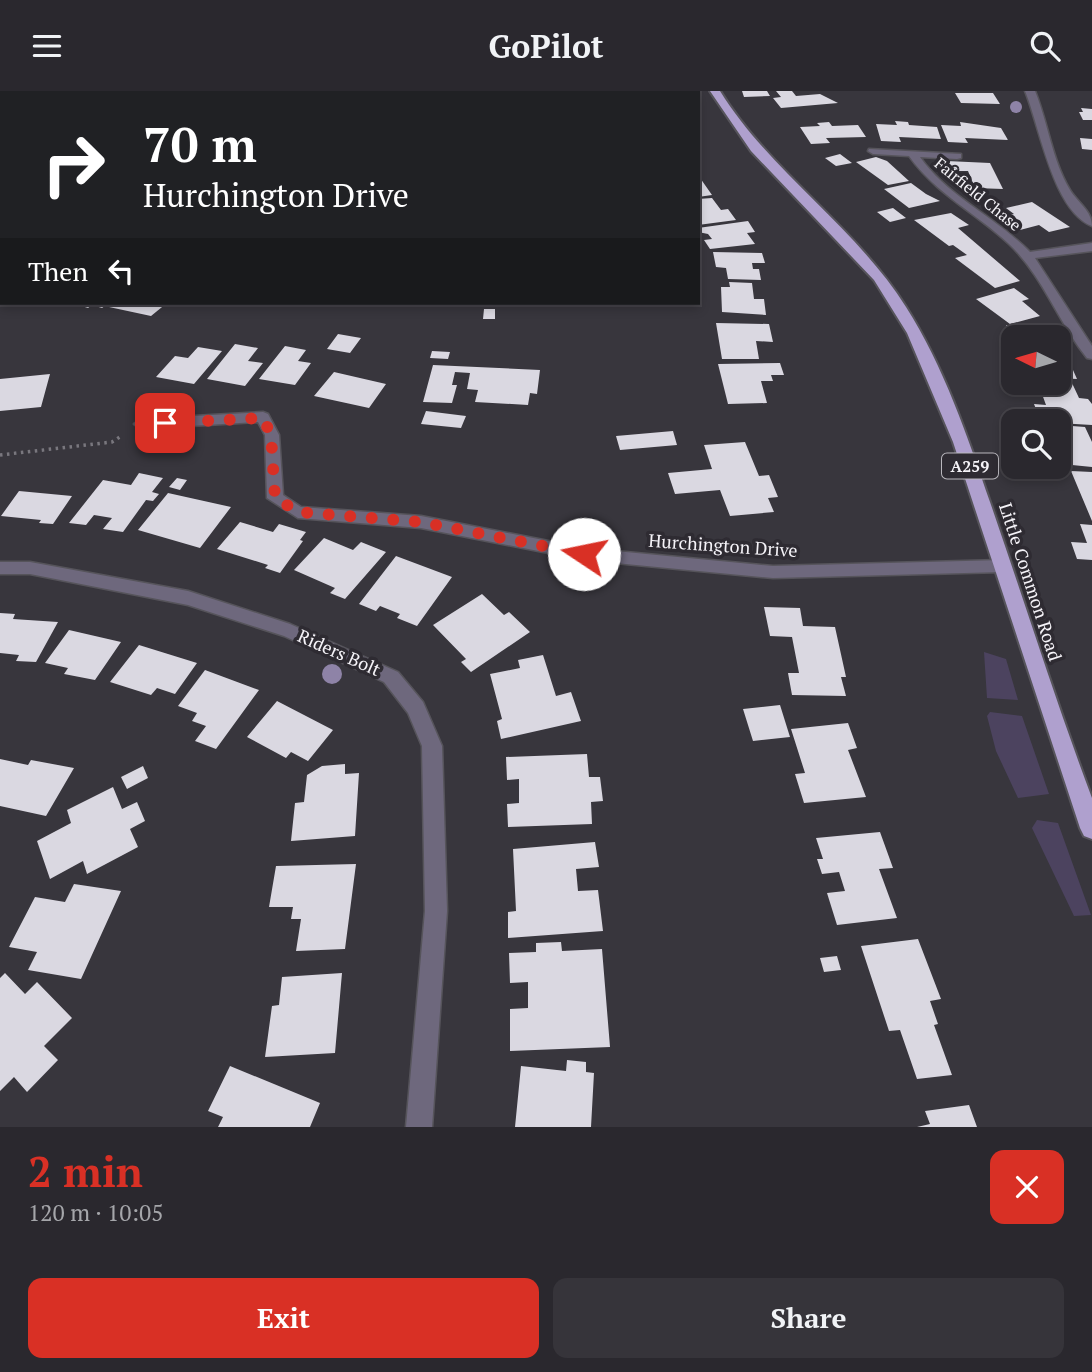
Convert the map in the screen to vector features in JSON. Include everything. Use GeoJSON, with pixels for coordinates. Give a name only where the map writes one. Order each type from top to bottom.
{"type":"FeatureCollection","features":[{"type":"Feature","properties":{"kind":"highway","name":"Little Common Road"},"geometry":{"type":"LineString","coordinates":[[715,91],[737,131],[831,222],[872,268],[898,305],[921,347],[958,430],[1066,759],[1092,828]]}},
{"type":"Feature","properties":{"kind":"street"},"geometry":{"type":"LineString","coordinates":[[1030,91],[1058,180],[1073,205],[1092,223]]}},
{"type":"Feature","properties":{"kind":"street","name":"Fairfield Chase"},"geometry":{"type":"LineString","coordinates":[[873,151],[957,156]]}},
{"type":"Feature","properties":{"kind":"street","name":"Fairfield Chase"},"geometry":{"type":"LineString","coordinates":[[912,153],[921,169],[982,215],[1027,256],[1077,338],[1092,355]]}},
{"type":"Feature","properties":{"kind":"street","name":"Fairfield Chase"},"geometry":{"type":"LineString","coordinates":[[1027,256],[1092,247]]}},
{"type":"Feature","properties":{"kind":"street","name":"Hurchington Drive"},"geometry":{"type":"LineString","coordinates":[[141,424],[263,418],[271,435],[275,498],[299,512],[421,522],[584,554],[773,572],[1003,566]]}},
{"type":"Feature","properties":{"kind":"street","name":"Riders Bolt"},"geometry":{"type":"LineString","coordinates":[[0,568],[30,568],[188,598],[290,631],[391,677],[416,708],[432,746],[436,911],[419,1127]]}},
{"type":"Feature","properties":{"kind":"path"},"geometry":{"type":"LineString","coordinates":[[0,455],[112,442],[141,424]]}},
{"type":"Feature","properties":{"kind":"shaded area"},"geometry":{"type":"Polygon","coordinates":[[[984,652],[1006,659],[1018,700],[987,698],[984,652]]]}},
{"type":"Feature","properties":{"kind":"shaded area"},"geometry":{"type":"Polygon","coordinates":[[[990,712],[1022,716],[1049,794],[1018,798],[996,751],[987,716],[990,712]]]}},
{"type":"Feature","properties":{"kind":"shaded area"},"geometry":{"type":"Polygon","coordinates":[[[1037,820],[1058,823],[1091,915],[1074,916],[1032,828],[1037,820]]]}},
{"type":"Feature","properties":{"kind":"building"},"geometry":{"type":"Polygon","coordinates":[[[742,91],[767,91],[770,96],[744,97],[742,91]]]}},
{"type":"Feature","properties":{"kind":"building"},"geometry":{"type":"Polygon","coordinates":[[[776,91],[792,91],[796,96],[820,94],[838,103],[781,108],[773,98],[781,97],[776,91]]]}},
{"type":"Feature","properties":{"kind":"building"},"geometry":{"type":"Polygon","coordinates":[[[955,93],[993,93],[1000,104],[961,103],[955,93]]]}},
{"type":"Feature","properties":{"kind":"building"},"geometry":{"type":"Polygon","coordinates":[[[1081,108],[1092,109],[1092,120],[1083,120],[1079,112],[1083,112],[1081,108]]]}},
{"type":"Feature","properties":{"kind":"building"},"geometry":{"type":"Polygon","coordinates":[[[895,121],[937,127],[941,139],[899,137],[901,142],[881,141],[876,124],[897,125],[895,121]]]}},
{"type":"Feature","properties":{"kind":"building"},"geometry":{"type":"Polygon","coordinates":[[[829,122],[832,126],[858,125],[866,137],[826,138],[830,143],[811,144],[800,127],[820,126],[817,123],[829,122]]]}},
{"type":"Feature","properties":{"kind":"building"},"geometry":{"type":"Polygon","coordinates":[[[960,122],[1001,128],[1008,140],[965,138],[968,143],[948,142],[941,125],[961,126],[960,122]]]}},
{"type":"Feature","properties":{"kind":"building"},"geometry":{"type":"Polygon","coordinates":[[[1080,138],[1092,139],[1092,150],[1082,149],[1080,138]]]}},
{"type":"Feature","properties":{"kind":"building"},"geometry":{"type":"Polygon","coordinates":[[[840,154],[852,163],[836,166],[825,158],[840,154]]]}},
{"type":"Feature","properties":{"kind":"building"},"geometry":{"type":"Polygon","coordinates":[[[876,157],[887,161],[909,181],[888,185],[856,162],[876,157]]]}},
{"type":"Feature","properties":{"kind":"building"},"geometry":{"type":"Polygon","coordinates":[[[947,161],[990,163],[1003,189],[975,188],[968,171],[951,171],[947,161]]]}},
{"type":"Feature","properties":{"kind":"building"},"geometry":{"type":"Polygon","coordinates":[[[700,178],[712,195],[700,197],[700,178]]]}},
{"type":"Feature","properties":{"kind":"building"},"geometry":{"type":"Polygon","coordinates":[[[911,183],[940,201],[909,208],[884,189],[911,183]]]}},
{"type":"Feature","properties":{"kind":"building"},"geometry":{"type":"Polygon","coordinates":[[[712,198],[721,210],[728,209],[736,220],[700,225],[700,199],[712,198]]]}},
{"type":"Feature","properties":{"kind":"building"},"geometry":{"type":"Polygon","coordinates":[[[1032,202],[1070,227],[1049,232],[1039,225],[1020,230],[1002,217],[1014,214],[1006,208],[1032,202]]]}},
{"type":"Feature","properties":{"kind":"building"},"geometry":{"type":"Polygon","coordinates":[[[893,208],[906,218],[890,222],[877,212],[893,208]]]}},
{"type":"Feature","properties":{"kind":"building"},"geometry":{"type":"Polygon","coordinates":[[[951,213],[969,225],[958,228],[1020,281],[995,288],[955,258],[967,255],[953,245],[949,246],[914,220],[951,213]]]}},
{"type":"Feature","properties":{"kind":"building"},"geometry":{"type":"Polygon","coordinates":[[[748,221],[755,232],[747,233],[755,244],[710,249],[704,240],[712,239],[708,234],[700,232],[700,228],[748,221]]]}},
{"type":"Feature","properties":{"kind":"building"},"geometry":{"type":"Polygon","coordinates":[[[713,252],[762,253],[765,263],[752,263],[753,269],[759,269],[761,280],[728,279],[726,268],[716,267],[713,252]]]}},
{"type":"Feature","properties":{"kind":"building"},"geometry":{"type":"Polygon","coordinates":[[[729,282],[752,283],[754,299],[764,299],[766,315],[722,312],[721,287],[730,287],[729,282]]]}},
{"type":"Feature","properties":{"kind":"building"},"geometry":{"type":"Polygon","coordinates":[[[1014,288],[1029,299],[1022,301],[1040,316],[1010,324],[976,299],[1014,288]]]}},
{"type":"Feature","properties":{"kind":"building"},"geometry":{"type":"Polygon","coordinates":[[[112,305],[165,305],[151,316],[109,307],[112,305]]]}},
{"type":"Feature","properties":{"kind":"building"},"geometry":{"type":"Polygon","coordinates":[[[484,309],[495,309],[495,319],[483,319],[484,309]]]}},
{"type":"Feature","properties":{"kind":"building"},"geometry":{"type":"Polygon","coordinates":[[[716,323],[769,324],[773,342],[756,341],[759,359],[722,359],[716,323]]]}},
{"type":"Feature","properties":{"kind":"building"},"geometry":{"type":"Polygon","coordinates":[[[338,334],[361,338],[350,353],[327,349],[338,334]]]}},
{"type":"Feature","properties":{"kind":"building"},"geometry":{"type":"Polygon","coordinates":[[[235,344],[258,348],[248,361],[263,363],[245,386],[207,379],[235,344]]]}},
{"type":"Feature","properties":{"kind":"building"},"geometry":{"type":"Polygon","coordinates":[[[285,346],[306,350],[298,361],[311,363],[295,385],[259,379],[285,346]]]}},
{"type":"Feature","properties":{"kind":"building"},"geometry":{"type":"Polygon","coordinates":[[[198,347],[222,351],[194,384],[156,377],[175,356],[188,358],[198,347]]]}},
{"type":"Feature","properties":{"kind":"building"},"geometry":{"type":"Polygon","coordinates":[[[432,351],[450,352],[448,359],[430,358],[432,351]]]}},
{"type":"Feature","properties":{"kind":"building"},"geometry":{"type":"Polygon","coordinates":[[[780,363],[784,375],[771,375],[773,381],[761,381],[767,403],[728,404],[718,364],[780,363]]]}},
{"type":"Feature","properties":{"kind":"building"},"geometry":{"type":"Polygon","coordinates":[[[433,365],[540,370],[537,394],[530,393],[528,405],[475,402],[478,390],[467,389],[470,373],[455,372],[452,385],[457,385],[452,403],[423,402],[433,365]]]}},
{"type":"Feature","properties":{"kind":"building"},"geometry":{"type":"Polygon","coordinates":[[[1071,366],[1077,379],[1071,379],[1071,366]]]}},
{"type":"Feature","properties":{"kind":"building"},"geometry":{"type":"Polygon","coordinates":[[[334,372],[386,384],[369,408],[314,396],[334,372]]]}},
{"type":"Feature","properties":{"kind":"building"},"geometry":{"type":"Polygon","coordinates":[[[50,374],[41,407],[0,411],[0,379],[50,374]]]}},
{"type":"Feature","properties":{"kind":"building"},"geometry":{"type":"Polygon","coordinates":[[[1072,383],[1079,398],[1088,399],[1092,404],[1092,425],[1071,424],[1071,409],[1036,409],[1034,404],[1046,405],[1042,395],[1071,395],[1072,383]]]}},
{"type":"Feature","properties":{"kind":"building"},"geometry":{"type":"Polygon","coordinates":[[[426,411],[466,416],[461,428],[421,424],[426,411]]]}},
{"type":"Feature","properties":{"kind":"building"},"geometry":{"type":"Polygon","coordinates":[[[1071,426],[1085,427],[1092,442],[1092,467],[1072,465],[1071,426]]]}},
{"type":"Feature","properties":{"kind":"building"},"geometry":{"type":"Polygon","coordinates":[[[673,431],[677,445],[620,450],[616,436],[673,431]]]}},
{"type":"Feature","properties":{"kind":"building"},"geometry":{"type":"Polygon","coordinates":[[[745,442],[759,476],[769,475],[778,497],[768,498],[774,512],[730,516],[720,490],[675,494],[668,473],[712,469],[704,445],[745,442]]]}},
{"type":"Feature","properties":{"kind":"building"},"geometry":{"type":"Polygon","coordinates":[[[1071,471],[1092,472],[1092,521],[1071,471]]]}},
{"type":"Feature","properties":{"kind":"building"},"geometry":{"type":"Polygon","coordinates":[[[139,473],[163,478],[152,492],[159,494],[153,501],[146,500],[123,532],[103,529],[112,518],[94,515],[86,525],[69,523],[103,480],[131,485],[139,473]]]}},
{"type":"Feature","properties":{"kind":"building"},"geometry":{"type":"Polygon","coordinates":[[[177,478],[187,480],[180,490],[169,487],[177,478]]]}},
{"type":"Feature","properties":{"kind":"building"},"geometry":{"type":"Polygon","coordinates":[[[19,491],[72,496],[53,524],[39,523],[41,520],[1,516],[19,491]]]}},
{"type":"Feature","properties":{"kind":"building"},"geometry":{"type":"Polygon","coordinates":[[[168,493],[231,507],[200,548],[138,530],[168,493]]]}},
{"type":"Feature","properties":{"kind":"building"},"geometry":{"type":"Polygon","coordinates":[[[240,522],[273,532],[279,524],[306,532],[300,540],[303,541],[280,573],[265,568],[268,565],[217,549],[240,522]]]}},
{"type":"Feature","properties":{"kind":"building"},"geometry":{"type":"Polygon","coordinates":[[[1080,524],[1092,525],[1092,560],[1077,559],[1071,542],[1087,543],[1080,524]]]}},
{"type":"Feature","properties":{"kind":"building"},"geometry":{"type":"Polygon","coordinates":[[[324,538],[353,550],[361,542],[386,552],[345,599],[330,593],[335,588],[294,570],[324,538]]]}},
{"type":"Feature","properties":{"kind":"building"},"geometry":{"type":"Polygon","coordinates":[[[396,556],[452,577],[417,626],[397,618],[400,614],[380,606],[376,611],[359,604],[396,556]]]}},
{"type":"Feature","properties":{"kind":"building"},"geometry":{"type":"Polygon","coordinates":[[[482,594],[504,615],[509,612],[530,632],[471,672],[461,662],[466,659],[433,625],[482,594]]]}},
{"type":"Feature","properties":{"kind":"building"},"geometry":{"type":"Polygon","coordinates":[[[764,607],[800,608],[803,626],[835,627],[846,677],[841,677],[846,696],[792,695],[788,673],[799,673],[792,637],[770,636],[764,607]]]}},
{"type":"Feature","properties":{"kind":"building"},"geometry":{"type":"Polygon","coordinates":[[[0,613],[15,614],[13,619],[58,622],[36,662],[16,661],[19,655],[0,653],[0,613]]]}},
{"type":"Feature","properties":{"kind":"building"},"geometry":{"type":"Polygon","coordinates":[[[69,630],[121,642],[95,680],[64,674],[68,668],[45,663],[69,630]]]}},
{"type":"Feature","properties":{"kind":"building"},"geometry":{"type":"Polygon","coordinates":[[[139,645],[197,663],[175,694],[157,688],[151,695],[110,682],[139,645]]]}},
{"type":"Feature","properties":{"kind":"building"},"geometry":{"type":"Polygon","coordinates":[[[543,655],[556,696],[571,692],[581,721],[501,739],[497,721],[502,719],[490,674],[520,668],[518,660],[543,655]]]}},
{"type":"Feature","properties":{"kind":"building"},"geometry":{"type":"Polygon","coordinates":[[[205,670],[259,690],[216,749],[195,741],[206,726],[192,721],[197,713],[178,706],[205,670]]]}},
{"type":"Feature","properties":{"kind":"building"},"geometry":{"type":"Polygon","coordinates":[[[277,701],[333,730],[308,761],[291,752],[286,758],[247,737],[277,701]]]}},
{"type":"Feature","properties":{"kind":"building"},"geometry":{"type":"Polygon","coordinates":[[[780,705],[790,737],[753,741],[743,709],[780,705]]]}},
{"type":"Feature","properties":{"kind":"building"},"geometry":{"type":"Polygon","coordinates":[[[848,723],[857,748],[848,750],[866,797],[804,803],[795,774],[805,773],[791,729],[848,723]]]}},
{"type":"Feature","properties":{"kind":"building"},"geometry":{"type":"Polygon","coordinates":[[[587,754],[589,777],[600,777],[603,801],[591,802],[592,824],[508,827],[507,804],[519,803],[519,779],[507,780],[506,757],[587,754]]]}},
{"type":"Feature","properties":{"kind":"building"},"geometry":{"type":"Polygon","coordinates":[[[0,759],[28,765],[31,760],[74,768],[46,816],[0,806],[0,759]]]}},
{"type":"Feature","properties":{"kind":"building"},"geometry":{"type":"Polygon","coordinates":[[[345,764],[345,774],[359,773],[355,836],[291,841],[295,803],[304,802],[307,775],[322,766],[345,764]]]}},
{"type":"Feature","properties":{"kind":"building"},"geometry":{"type":"Polygon","coordinates":[[[143,766],[148,778],[127,789],[121,777],[143,766]]]}},
{"type":"Feature","properties":{"kind":"building"},"geometry":{"type":"Polygon","coordinates":[[[113,787],[122,809],[137,802],[145,821],[130,829],[138,847],[87,874],[83,861],[50,879],[37,841],[71,823],[67,810],[113,787]]]}},
{"type":"Feature","properties":{"kind":"building"},"geometry":{"type":"Polygon","coordinates":[[[880,832],[893,868],[879,869],[897,918],[837,925],[827,893],[845,891],[839,872],[822,874],[817,859],[823,859],[816,838],[880,832]]]}},
{"type":"Feature","properties":{"kind":"building"},"geometry":{"type":"Polygon","coordinates":[[[595,842],[599,867],[576,869],[578,891],[598,890],[603,931],[508,938],[508,912],[516,911],[513,849],[595,842]]]}},
{"type":"Feature","properties":{"kind":"building"},"geometry":{"type":"Polygon","coordinates":[[[356,864],[345,949],[296,951],[301,919],[291,919],[293,907],[269,907],[276,866],[356,864]]]}},
{"type":"Feature","properties":{"kind":"building"},"geometry":{"type":"Polygon","coordinates":[[[74,884],[121,891],[81,979],[28,970],[37,952],[9,947],[35,897],[65,902],[74,884]]]}},
{"type":"Feature","properties":{"kind":"building"},"geometry":{"type":"Polygon","coordinates":[[[918,939],[941,999],[930,1001],[938,1024],[934,1025],[952,1075],[917,1079],[900,1030],[889,1031],[861,946],[918,939]]]}},
{"type":"Feature","properties":{"kind":"building"},"geometry":{"type":"Polygon","coordinates":[[[561,942],[562,951],[602,949],[610,1047],[510,1051],[510,1009],[528,1008],[528,982],[510,983],[509,953],[536,952],[536,943],[561,942]]]}},
{"type":"Feature","properties":{"kind":"building"},"geometry":{"type":"Polygon","coordinates":[[[837,956],[841,970],[824,972],[820,958],[837,956]]]}},
{"type":"Feature","properties":{"kind":"building"},"geometry":{"type":"Polygon","coordinates":[[[5,973],[25,994],[37,982],[72,1018],[44,1046],[58,1060],[27,1092],[14,1077],[0,1091],[0,978],[5,973]]]}},
{"type":"Feature","properties":{"kind":"building"},"geometry":{"type":"Polygon","coordinates":[[[342,973],[335,1053],[265,1057],[272,1006],[279,1005],[282,977],[342,973]]]}},
{"type":"Feature","properties":{"kind":"building"},"geometry":{"type":"Polygon","coordinates":[[[567,1060],[586,1062],[586,1072],[594,1073],[591,1127],[515,1127],[521,1066],[566,1071],[567,1060]]]}},
{"type":"Feature","properties":{"kind":"building"},"geometry":{"type":"Polygon","coordinates":[[[230,1066],[320,1103],[310,1127],[218,1127],[223,1117],[208,1111],[230,1066]]]}},
{"type":"Feature","properties":{"kind":"building"},"geometry":{"type":"Polygon","coordinates":[[[969,1105],[977,1127],[917,1127],[930,1124],[925,1111],[969,1105]]]}},
{"type":"Feature","properties":{"kind":"route"},"geometry":{"type":"LineString","coordinates":[[165,423],[263,418],[271,435],[275,498],[299,512],[421,522],[584,554]]}}]}
